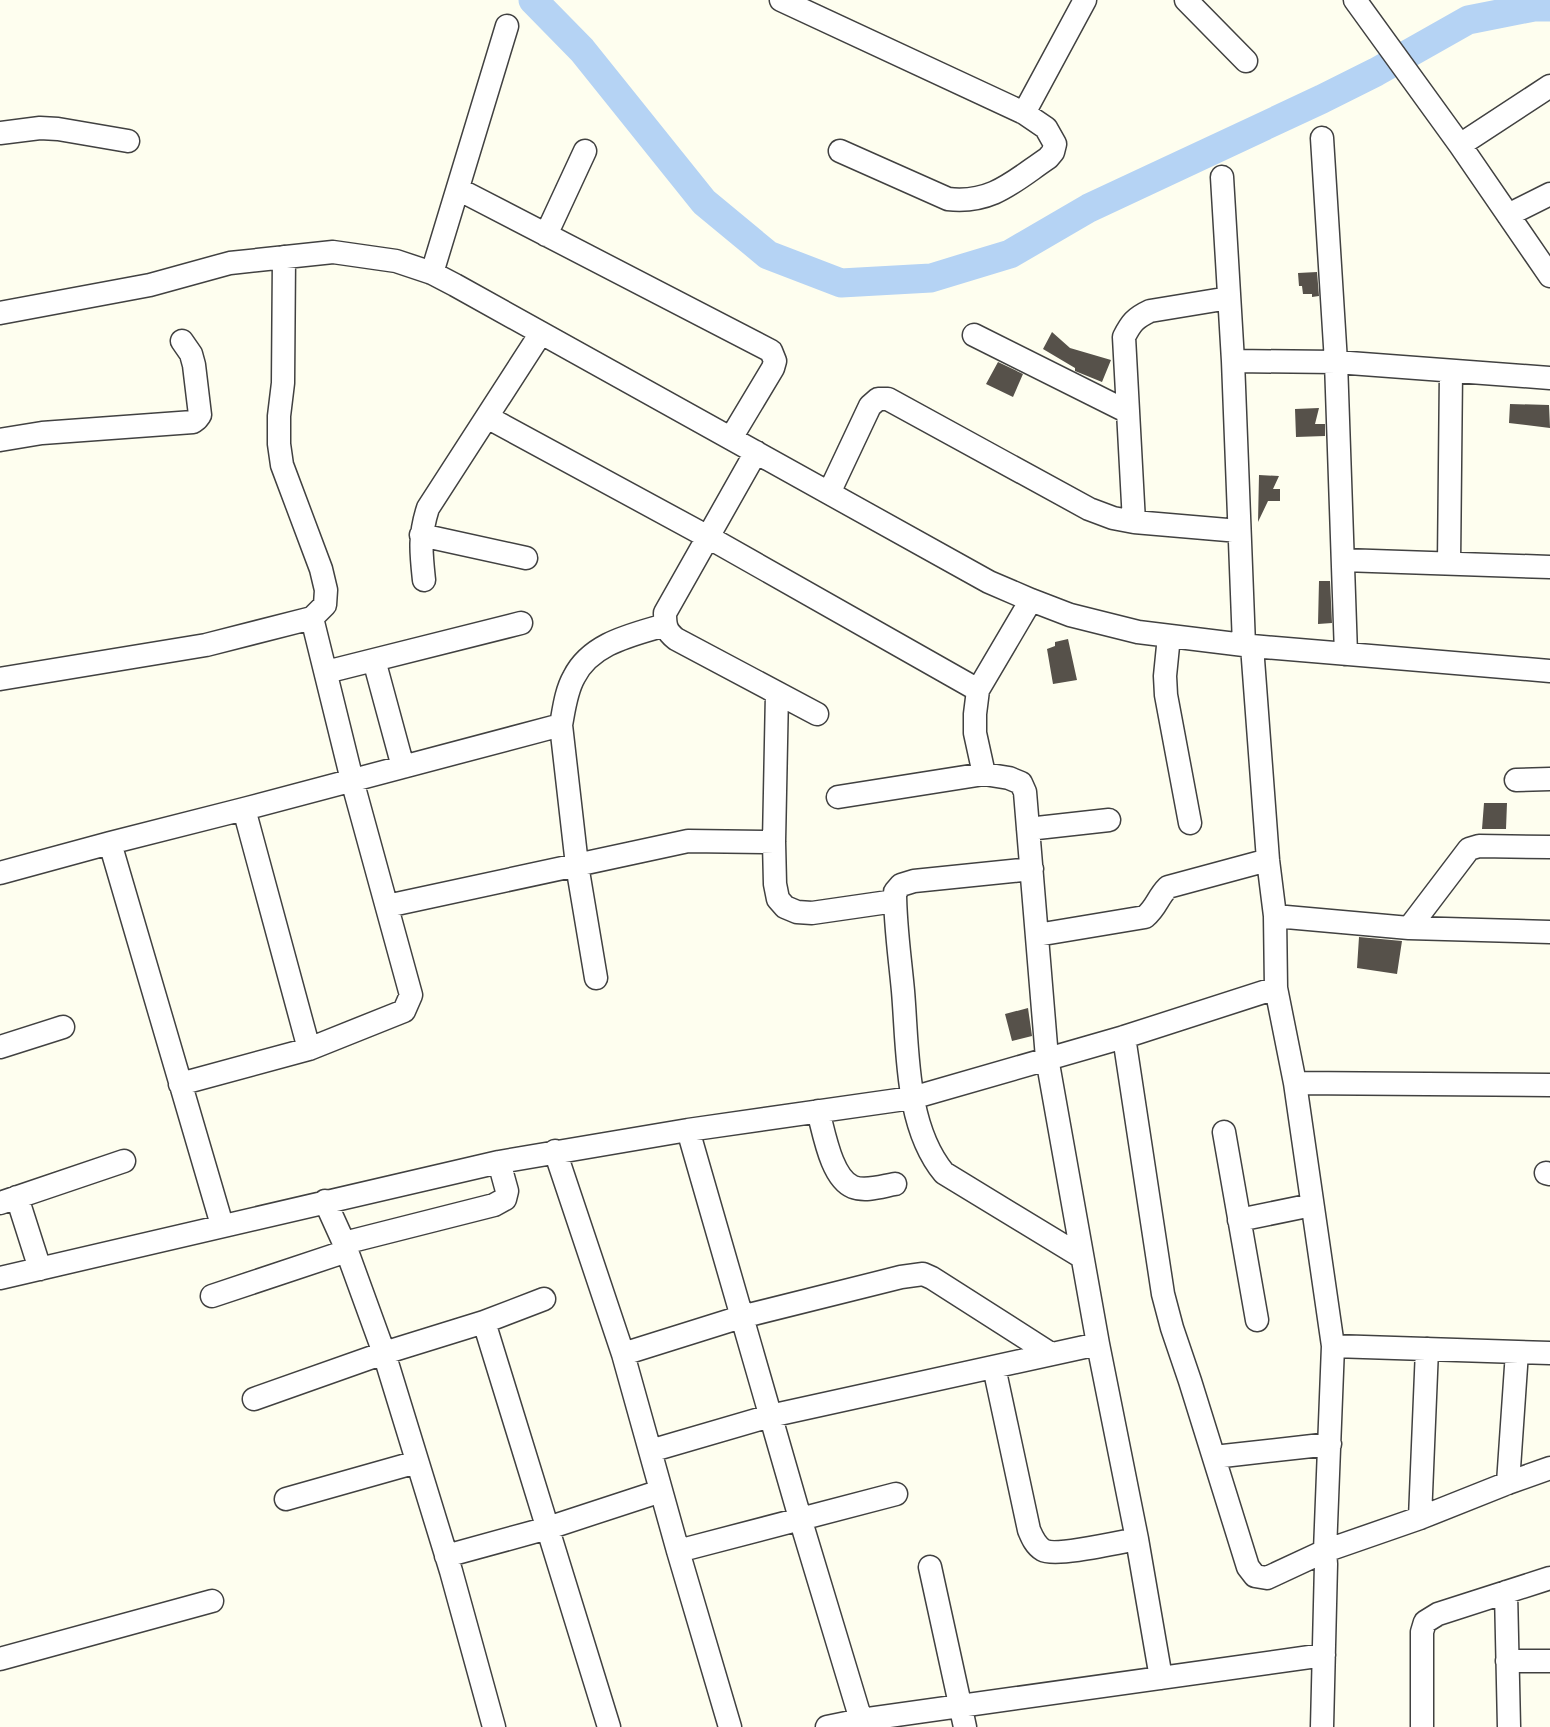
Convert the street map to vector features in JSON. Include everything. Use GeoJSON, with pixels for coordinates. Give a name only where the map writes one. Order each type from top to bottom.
{"type":"FeatureCollection","features":[{"type":"Feature","properties":{"kind":"street"},"geometry":{"type":"LineString","coordinates":[[781,0],[1024,113],[1046,128],[1054,144],[1053,152],[1048,158],[993,194],[962,201],[948,200],[840,151]]}},
{"type":"Feature","properties":{"kind":"street"},"geometry":{"type":"LineString","coordinates":[[1024,113],[1085,0]]}},
{"type":"Feature","properties":{"kind":"street"},"geometry":{"type":"LineString","coordinates":[[1186,0],[1246,61]]}},
{"type":"Feature","properties":{"kind":"street"},"geometry":{"type":"LineString","coordinates":[[1355,0],[1460,145],[1550,276]]}},
{"type":"Feature","properties":{"kind":"street"},"geometry":{"type":"LineString","coordinates":[[432,273],[507,26]]}},
{"type":"Feature","properties":{"kind":"street"},"geometry":{"type":"LineString","coordinates":[[1460,145],[1550,86]]}},
{"type":"Feature","properties":{"kind":"street"},"geometry":{"type":"LineString","coordinates":[[0,133],[40,128],[58,129],[128,141]]}},
{"type":"Feature","properties":{"kind":"street"},"geometry":{"type":"LineString","coordinates":[[1322,138],[1336,362],[1346,654]]}},
{"type":"Feature","properties":{"kind":"street"},"geometry":{"type":"LineString","coordinates":[[546,235],[585,151]]}},
{"type":"Feature","properties":{"kind":"street"},"geometry":{"type":"LineString","coordinates":[[1222,177],[1233,361],[1239,530],[1248,646],[1275,916],[1276,988],[1295,1083],[1333,1346],[1325,1551],[1322,1727]]}},
{"type":"Feature","properties":{"kind":"street"},"geometry":{"type":"LineString","coordinates":[[458,188],[771,351],[776,361],[773,368],[732,438]]}},
{"type":"Feature","properties":{"kind":"street"},"geometry":{"type":"LineString","coordinates":[[1508,215],[1550,194]]}},
{"type":"Feature","properties":{"kind":"street"},"geometry":{"type":"LineString","coordinates":[[0,313],[150,285],[230,263],[333,252],[396,262],[432,273],[989,582],[1070,615],[1138,632],[1248,646],[1550,671]]}},
{"type":"Feature","properties":{"kind":"street"},"geometry":{"type":"LineString","coordinates":[[0,679],[206,645],[312,618],[325,605],[326,590],[321,570],[282,465],[279,444],[279,416],[283,374],[284,258]]}},
{"type":"Feature","properties":{"kind":"street"},"geometry":{"type":"LineString","coordinates":[[1134,522],[1124,337],[1130,325],[1138,316],[1150,311],[1229,298]]}},
{"type":"Feature","properties":{"kind":"street"},"geometry":{"type":"LineString","coordinates":[[424,580],[420,546],[428,508],[541,333]]}},
{"type":"Feature","properties":{"kind":"street"},"geometry":{"type":"LineString","coordinates":[[974,335],[1128,412]]}},
{"type":"Feature","properties":{"kind":"street"},"geometry":{"type":"LineString","coordinates":[[0,440],[42,433],[192,422],[198,419],[200,415],[194,365],[182,340]]}},
{"type":"Feature","properties":{"kind":"street"},"geometry":{"type":"LineString","coordinates":[[1233,361],[1336,362],[1550,378]]}},
{"type":"Feature","properties":{"kind":"street"},"geometry":{"type":"LineString","coordinates":[[1449,563],[1451,371]]}},
{"type":"Feature","properties":{"kind":"street"},"geometry":{"type":"LineString","coordinates":[[829,493],[870,406],[878,400],[888,399],[1089,509],[1113,518],[1134,522],[1239,530]]}},
{"type":"Feature","properties":{"kind":"street"},"geometry":{"type":"LineString","coordinates":[[486,416],[708,537],[978,690]]}},
{"type":"Feature","properties":{"kind":"street"},"geometry":{"type":"LineString","coordinates":[[756,452],[665,613],[665,624],[668,632],[676,639],[817,714]]}},
{"type":"Feature","properties":{"kind":"street"},"geometry":{"type":"LineString","coordinates":[[421,535],[526,558]]}},
{"type":"Feature","properties":{"kind":"street"},"geometry":{"type":"LineString","coordinates":[[1343,560],[1550,567]]}},
{"type":"Feature","properties":{"kind":"street"},"geometry":{"type":"LineString","coordinates":[[984,774],[975,733],[978,690],[1031,600]]}},
{"type":"Feature","properties":{"kind":"street"},"geometry":{"type":"LineString","coordinates":[[180,1084],[309,1049],[404,1011],[412,995],[352,780],[312,618]]}},
{"type":"Feature","properties":{"kind":"street"},"geometry":{"type":"LineString","coordinates":[[326,672],[521,623]]}},
{"type":"Feature","properties":{"kind":"street"},"geometry":{"type":"LineString","coordinates":[[596,978],[577,864],[561,725],[564,705],[574,676],[585,661],[603,646],[665,624]]}},
{"type":"Feature","properties":{"kind":"street"},"geometry":{"type":"LineString","coordinates":[[1169,636],[1165,676],[1166,695],[1190,823]]}},
{"type":"Feature","properties":{"kind":"street"},"geometry":{"type":"LineString","coordinates":[[374,660],[403,767]]}},
{"type":"Feature","properties":{"kind":"street"},"geometry":{"type":"LineString","coordinates":[[777,693],[774,884],[778,899],[785,907],[797,912],[812,913],[895,902]]}},
{"type":"Feature","properties":{"kind":"street"},"geometry":{"type":"LineString","coordinates":[[0,873],[561,725]]}},
{"type":"Feature","properties":{"kind":"street"},"geometry":{"type":"LineString","coordinates":[[838,797],[984,774],[1008,778],[1021,783],[1025,792],[1047,1058],[1082,1257],[1137,1540],[1161,1678]]}},
{"type":"Feature","properties":{"kind":"street"},"geometry":{"type":"LineString","coordinates":[[1516,780],[1550,779]]}},
{"type":"Feature","properties":{"kind":"street"},"geometry":{"type":"LineString","coordinates":[[244,809],[309,1049]]}},
{"type":"Feature","properties":{"kind":"street"},"geometry":{"type":"LineString","coordinates":[[1028,828],[1109,820]]}},
{"type":"Feature","properties":{"kind":"street"},"geometry":{"type":"LineString","coordinates":[[387,906],[688,841],[774,842]]}},
{"type":"Feature","properties":{"kind":"street"},"geometry":{"type":"LineString","coordinates":[[110,843],[222,1225]]}},
{"type":"Feature","properties":{"kind":"street"},"geometry":{"type":"LineString","coordinates":[[1409,928],[1469,849],[1479,846],[1550,848]]}},
{"type":"Feature","properties":{"kind":"street"},"geometry":{"type":"LineString","coordinates":[[1037,935],[1146,917],[1154,909],[1159,896],[1168,887],[1268,860]]}},
{"type":"Feature","properties":{"kind":"street"},"geometry":{"type":"LineString","coordinates":[[1032,869],[914,881],[901,885],[895,892],[912,1098],[925,1141],[934,1160],[944,1173],[1082,1257]]}},
{"type":"Feature","properties":{"kind":"street"},"geometry":{"type":"LineString","coordinates":[[1275,916],[1409,928],[1550,932]]}},
{"type":"Feature","properties":{"kind":"street"},"geometry":{"type":"LineString","coordinates":[[0,1278],[499,1162],[688,1130],[912,1098],[1124,1036],[1276,988]]}},
{"type":"Feature","properties":{"kind":"street"},"geometry":{"type":"LineString","coordinates":[[0,1048],[63,1027]]}},
{"type":"Feature","properties":{"kind":"street"},"geometry":{"type":"LineString","coordinates":[[1124,1036],[1163,1294],[1172,1328],[1248,1567],[1255,1576],[1267,1578],[1325,1551],[1420,1518],[1550,1468]]}},
{"type":"Feature","properties":{"kind":"street"},"geometry":{"type":"LineString","coordinates":[[1295,1083],[1550,1085]]}},
{"type":"Feature","properties":{"kind":"street"},"geometry":{"type":"LineString","coordinates":[[818,1112],[834,1164],[840,1176],[853,1187],[870,1189],[895,1184]]}},
{"type":"Feature","properties":{"kind":"street"},"geometry":{"type":"LineString","coordinates":[[688,1130],[770,1416],[861,1720]]}},
{"type":"Feature","properties":{"kind":"street"},"geometry":{"type":"LineString","coordinates":[[1224,1132],[1257,1320]]}},
{"type":"Feature","properties":{"kind":"street"},"geometry":{"type":"LineString","coordinates":[[555,1151],[623,1354],[730,1727]]}},
{"type":"Feature","properties":{"kind":"street"},"geometry":{"type":"LineString","coordinates":[[40,1269],[8,1200],[124,1161]]}},
{"type":"Feature","properties":{"kind":"street"},"geometry":{"type":"LineString","coordinates":[[212,1296],[345,1247],[494,1205],[505,1199],[507,1191],[499,1162]]}},
{"type":"Feature","properties":{"kind":"street"},"geometry":{"type":"LineString","coordinates":[[325,1201],[345,1247],[384,1353],[446,1556],[494,1727]]}},
{"type":"Feature","properties":{"kind":"street"},"geometry":{"type":"LineString","coordinates":[[1239,1220],[1312,1205]]}},
{"type":"Feature","properties":{"kind":"street"},"geometry":{"type":"LineString","coordinates":[[623,1354],[741,1317],[901,1277],[923,1274],[1051,1354]]}},
{"type":"Feature","properties":{"kind":"street"},"geometry":{"type":"LineString","coordinates":[[254,1399],[384,1353],[484,1322],[544,1299]]}},
{"type":"Feature","properties":{"kind":"street"},"geometry":{"type":"LineString","coordinates":[[484,1322],[609,1727]]}},
{"type":"Feature","properties":{"kind":"street"},"geometry":{"type":"LineString","coordinates":[[650,1451],[770,1416],[1098,1344]]}},
{"type":"Feature","properties":{"kind":"street"},"geometry":{"type":"LineString","coordinates":[[1333,1346],[1550,1353]]}},
{"type":"Feature","properties":{"kind":"street"},"geometry":{"type":"LineString","coordinates":[[1420,1518],[1428,1349]]}},
{"type":"Feature","properties":{"kind":"street"},"geometry":{"type":"LineString","coordinates":[[1508,1483],[1516,1352]]}},
{"type":"Feature","properties":{"kind":"street"},"geometry":{"type":"LineString","coordinates":[[994,1367],[1029,1530],[1034,1541],[1044,1550],[1058,1552],[1137,1540]]}},
{"type":"Feature","properties":{"kind":"street"},"geometry":{"type":"LineString","coordinates":[[1214,1457],[1330,1444]]}},
{"type":"Feature","properties":{"kind":"street"},"geometry":{"type":"LineString","coordinates":[[286,1499],[417,1462]]}},
{"type":"Feature","properties":{"kind":"street"},"geometry":{"type":"LineString","coordinates":[[446,1556],[548,1528],[661,1491]]}},
{"type":"Feature","properties":{"kind":"street"},"geometry":{"type":"LineString","coordinates":[[678,1551],[896,1494]]}},
{"type":"Feature","properties":{"kind":"street"},"geometry":{"type":"LineString","coordinates":[[930,1567],[962,1717]]}},
{"type":"Feature","properties":{"kind":"street"},"geometry":{"type":"LineString","coordinates":[[1422,1727],[1422,1632],[1425,1622],[1438,1614],[1550,1578]]}},
{"type":"Feature","properties":{"kind":"street"},"geometry":{"type":"LineString","coordinates":[[1506,1592],[1509,1727]]}},
{"type":"Feature","properties":{"kind":"street"},"geometry":{"type":"LineString","coordinates":[[0,1659],[212,1601]]}},
{"type":"Feature","properties":{"kind":"street"},"geometry":{"type":"LineString","coordinates":[[827,1727],[861,1720],[962,1717],[1161,1678],[1324,1655]]}},
{"type":"Feature","properties":{"kind":"street"},"geometry":{"type":"LineString","coordinates":[[1507,1662],[1550,1661]]}},
{"type":"Feature","properties":{"kind":"building"},"geometry":{"type":"Polygon","coordinates":[[[1317,272],[1319,296],[1312,297],[1312,294],[1303,294],[1302,286],[1299,286],[1298,273],[1317,272]]]}},
{"type":"Feature","properties":{"kind":"building"},"geometry":{"type":"Polygon","coordinates":[[[1052,332],[1070,348],[1111,360],[1102,382],[1075,371],[1075,368],[1043,349],[1052,332]]]}},
{"type":"Feature","properties":{"kind":"building"},"geometry":{"type":"Polygon","coordinates":[[[998,362],[1023,374],[1013,397],[986,384],[998,362]]]}},
{"type":"Feature","properties":{"kind":"building"},"geometry":{"type":"Polygon","coordinates":[[[1510,404],[1549,405],[1550,428],[1509,423],[1510,404]]]}},
{"type":"Feature","properties":{"kind":"building"},"geometry":{"type":"Polygon","coordinates":[[[1319,408],[1315,424],[1325,424],[1325,436],[1296,437],[1295,409],[1319,408]]]}},
{"type":"Feature","properties":{"kind":"building"},"geometry":{"type":"Polygon","coordinates":[[[1259,475],[1279,476],[1273,489],[1280,489],[1280,501],[1268,501],[1258,522],[1259,475]]]}},
{"type":"Feature","properties":{"kind":"building"},"geometry":{"type":"Polygon","coordinates":[[[1319,581],[1330,581],[1332,623],[1318,624],[1319,581]]]}},
{"type":"Feature","properties":{"kind":"building"},"geometry":{"type":"Polygon","coordinates":[[[1068,639],[1077,680],[1053,684],[1047,649],[1055,646],[1055,642],[1068,639]]]}},
{"type":"Feature","properties":{"kind":"building"},"geometry":{"type":"Polygon","coordinates":[[[1484,803],[1507,803],[1506,829],[1482,829],[1484,803]]]}},
{"type":"Feature","properties":{"kind":"building"},"geometry":{"type":"Polygon","coordinates":[[[1359,937],[1402,941],[1397,974],[1357,968],[1359,937]]]}},
{"type":"Feature","properties":{"kind":"building"},"geometry":{"type":"Polygon","coordinates":[[[1028,1008],[1032,1036],[1012,1041],[1005,1014],[1028,1008]]]}},
{"type":"Feature","properties":{"kind":"waterway"},"geometry":{"type":"LineString","coordinates":[[533,0],[582,50],[704,202],[768,255],[841,283],[931,278],[1010,254],[1089,208],[1322,99],[1376,72],[1468,20],[1534,7],[1550,7]]}}]}
